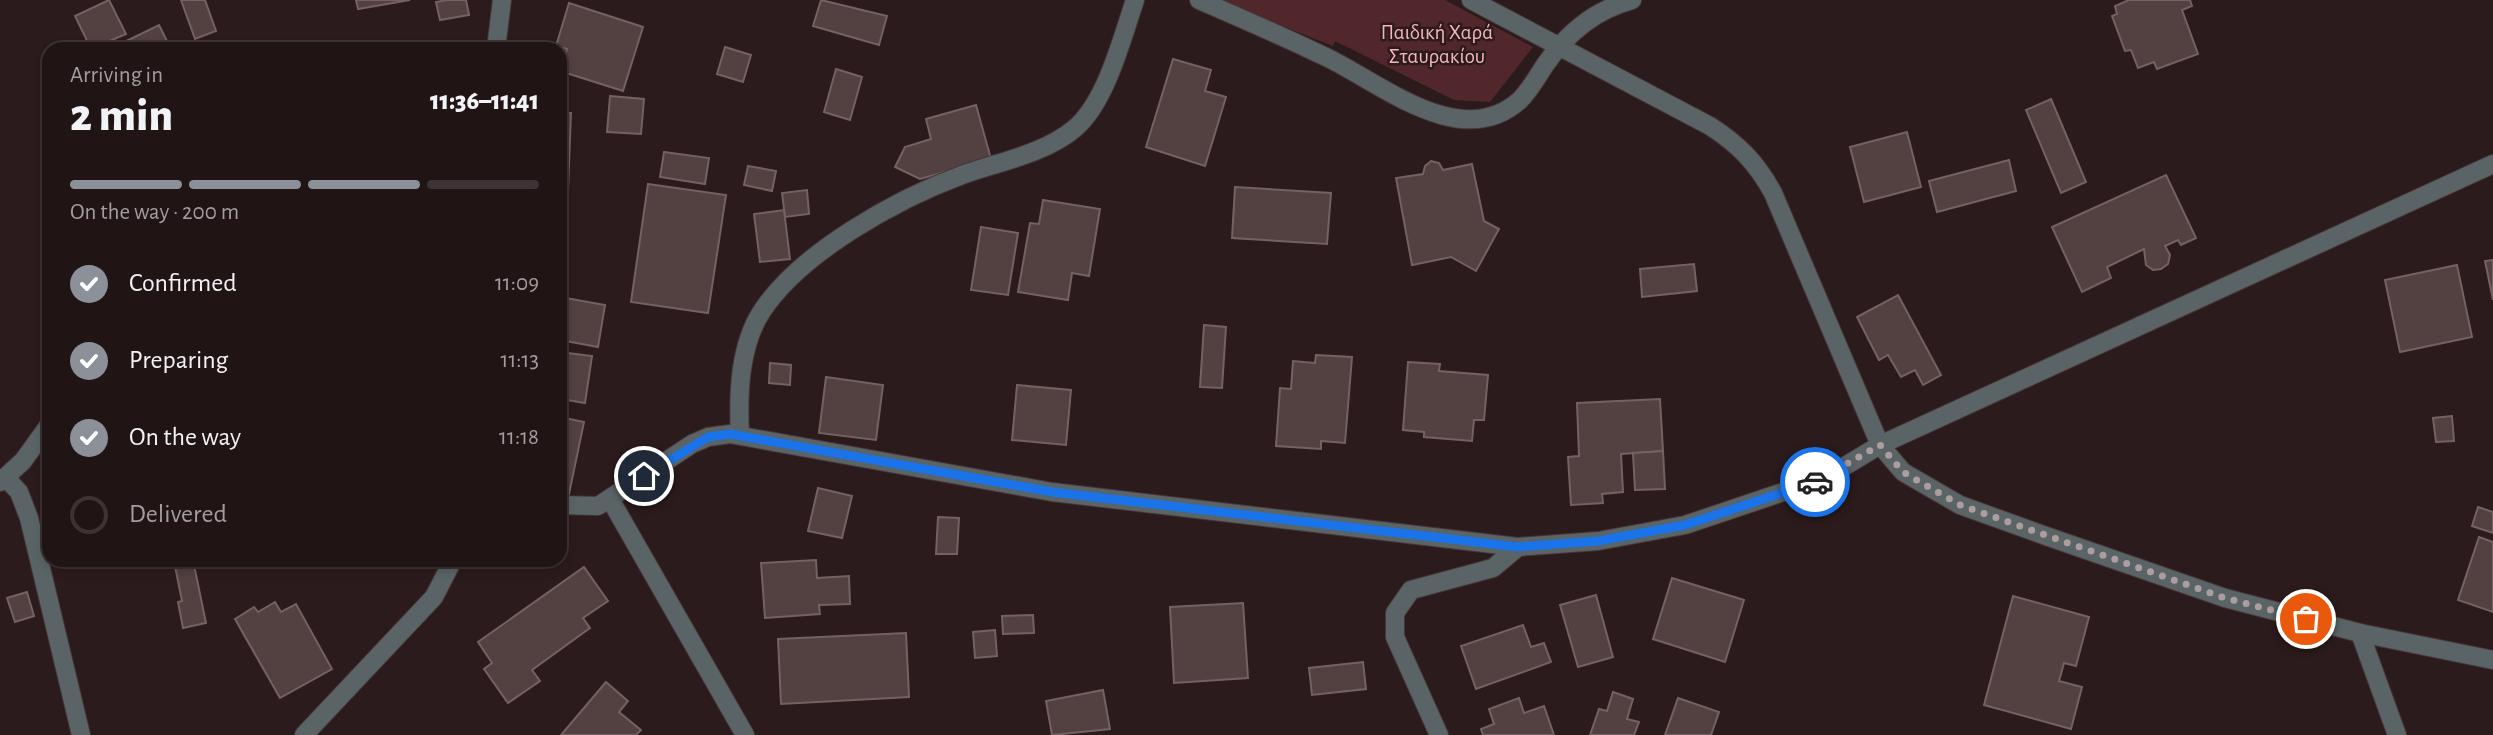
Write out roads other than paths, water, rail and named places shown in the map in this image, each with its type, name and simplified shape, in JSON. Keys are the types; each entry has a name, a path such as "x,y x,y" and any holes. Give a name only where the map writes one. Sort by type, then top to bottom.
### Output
{"street":[{"path":"497,42 502,0"},
{"path":"740,435 740,394 746,351 761,312 783,286 835,243 905,200 1019,156 1073,130 1097,97 1135,0"},
{"path":"1199,0 1332,60 1419,109 1479,119 1507,111 1525,95 1558,46 1578,25 1632,0"},
{"path":"1471,0 1710,126 1739,146 1761,171 1773,193 1880,445 1903,472 1960,505 2225,598 2360,633 2493,660"},
{"path":"567,506 586,508 610,499 700,441 717,435 740,435 1052,492 1518,547 1598,541 1685,525 1825,478 1880,445 2493,164"},
{"path":"42,433 3,480 19,492 29,518 81,735"},
{"path":"610,499 745,735"},
{"path":"1439,735 1395,637 1395,613 1411,590 1493,568 1518,547"},
{"path":"304,735 433,597 449,567"},
{"path":"2360,633 2397,735"}],"park label":[{"name":"Παιδική Χαρά Σταυρακίου","path":"1437,44"}]}
